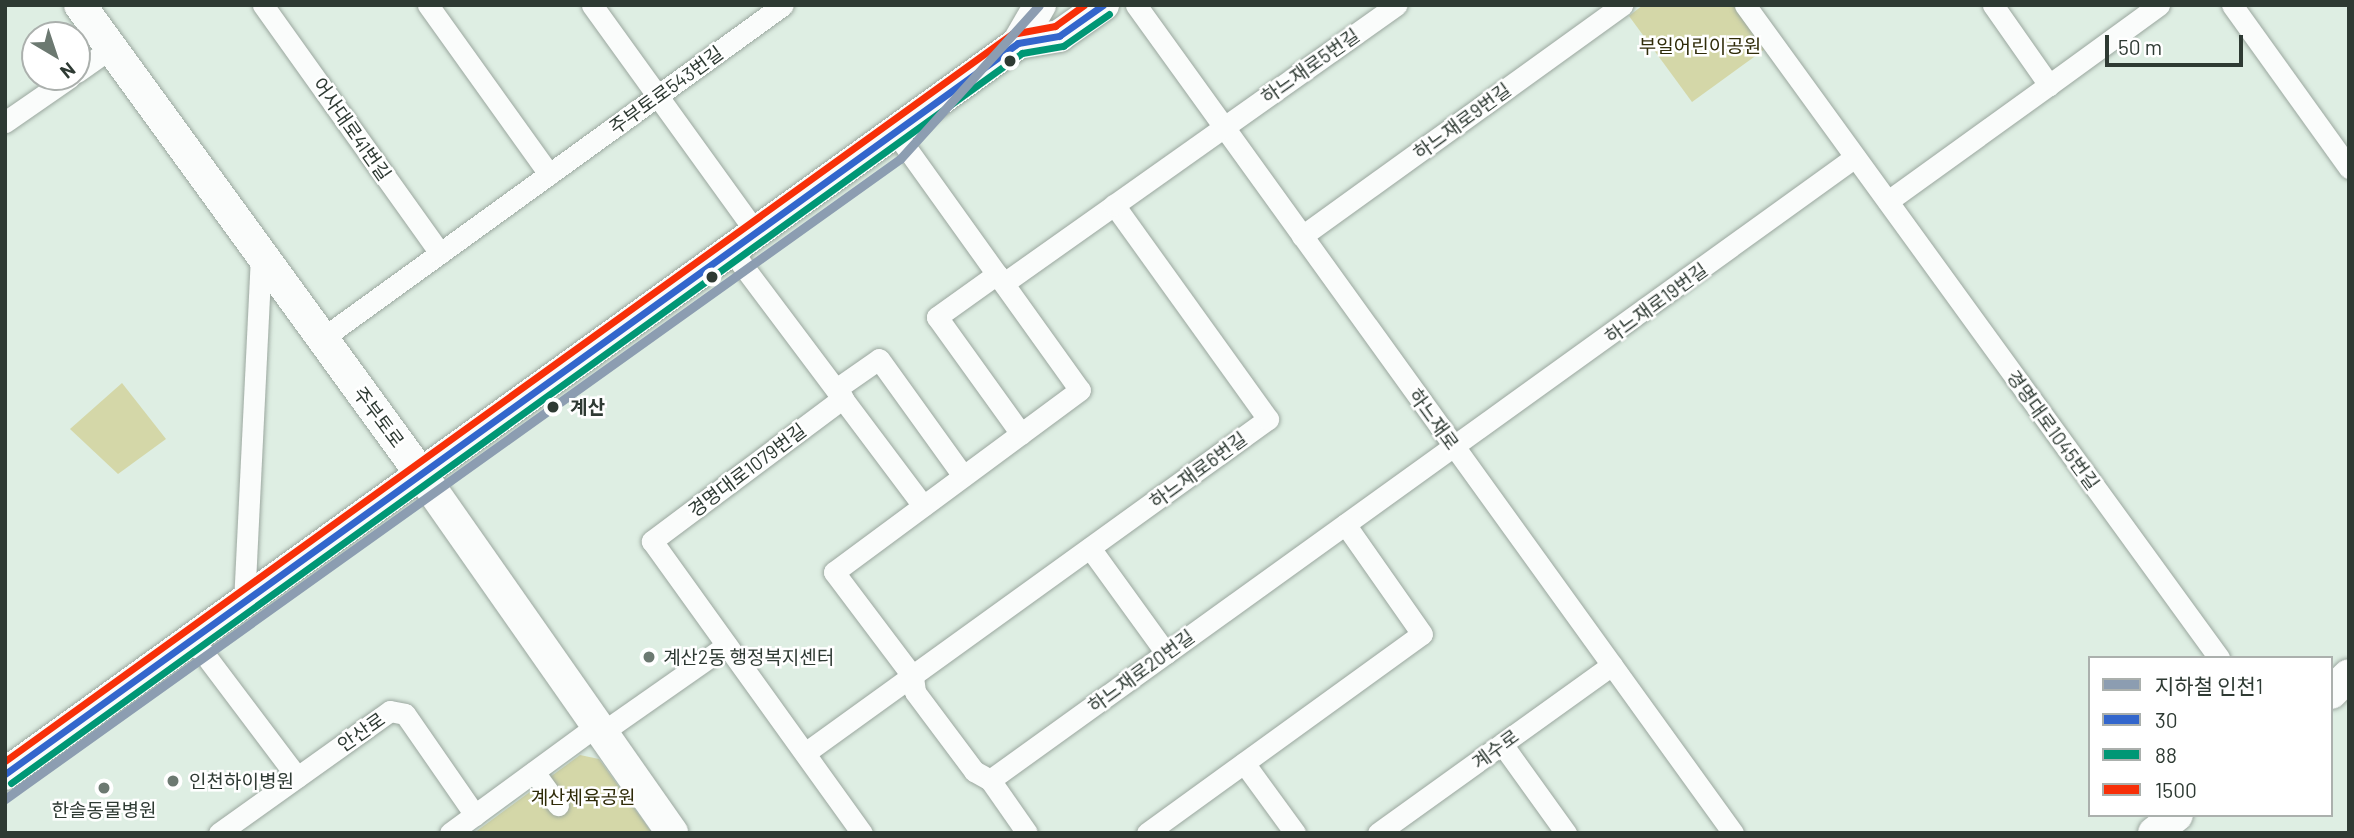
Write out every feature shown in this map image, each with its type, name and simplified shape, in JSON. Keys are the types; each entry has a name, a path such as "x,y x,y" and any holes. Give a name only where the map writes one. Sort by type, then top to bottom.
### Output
{"street":[{"name":"어사대로41번길","path":"263,5 440,253"},
{"path":"592,5 657,96 743,241 839,394 923,506"},
{"path":"5,774 1017,43 1040,5"},
{"path":"1017,43 1059,36 1103,5"},
{"name":"하느재로","path":"1136,5 1733,833"},
{"name":"하느재로5번길","path":"1224,127 1396,5"},
{"name":"하느재로9번길","path":"1302,236 1622,5"},
{"name":"경명대로1045번길","path":"1745,5 2218,656"},
{"path":"1993,5 2049,85"},
{"path":"1888,201 2160,5"},
{"path":"2232,5 2349,168"},
{"name":"주부토로","path":"86,7 111,48 320,340 421,474 672,833"},
{"name":"주부토로543번길","path":"320,340 657,96 771,9"},
{"path":"435,14 549,174"},
{"path":"91,62 111,48"},
{"path":"5,122 50,91"},
{"path":"1021,434 937,317 1001,279 1114,205 1224,127"},
{"path":"895,132 1080,390 834,572 913,677 915,692 974,771 990,780 1027,833"},
{"name":"하느재로19번길","path":"1456,449 1856,158"},
{"name":"하느재로6번길","path":"805,754 1268,419 1114,205"},
{"path":"244,603 261,257"},
{"name":"경명대로1079번길","path":"727,645 652,541 839,394 878,359 963,476"},
{"name":"하느재로20번길","path":"990,780 1345,524 1456,449"},
{"path":"1147,833 1422,635 1345,524"},
{"path":"1090,548 1166,653"},
{"path":"193,639 297,777"},
{"path":"450,833 534,772 727,645 862,833"},
{"name":"계수로","path":"1392,829 1502,744 1612,665"},
{"path":"2333,691 2349,674"},
{"name":"안산로","path":"219,833 390,711 405,714 475,815"},
{"path":"1502,744 1566,833"},
{"path":"1244,763 1295,833"},
{"path":"534,772 558,805"},
{"path":"2154,833 2174,817"}],"green space":[{"name":"부일어린이공원","path":"1643,5 1733,5 1765,49 1692,102 1629,16"},
{"path":"122,383 166,439 118,474 70,429"},
{"name":"계산체육공원","path":"580,755 599,759 652,833 474,833"}],"metro line":[{"name":"인천1","path":"5,799 900,159 1039,5"}],"transit line":[{"name":"1500","path":"5,761 1012,34 1055,26 1084,5"},
{"name":"30","path":"5,774 1018,43 1059,36 1103,5"},
{"name":"88","path":"11,783 1022,53 1063,46 1109,14"}],"place":[{"name":"계산","path":"553,407"},
{"name":"계산2동 행정복지센터","path":"649,657"},
{"name":"인천하이병원","path":"173,781"},
{"name":"한솔동물병원","path":"104,788"}]}
